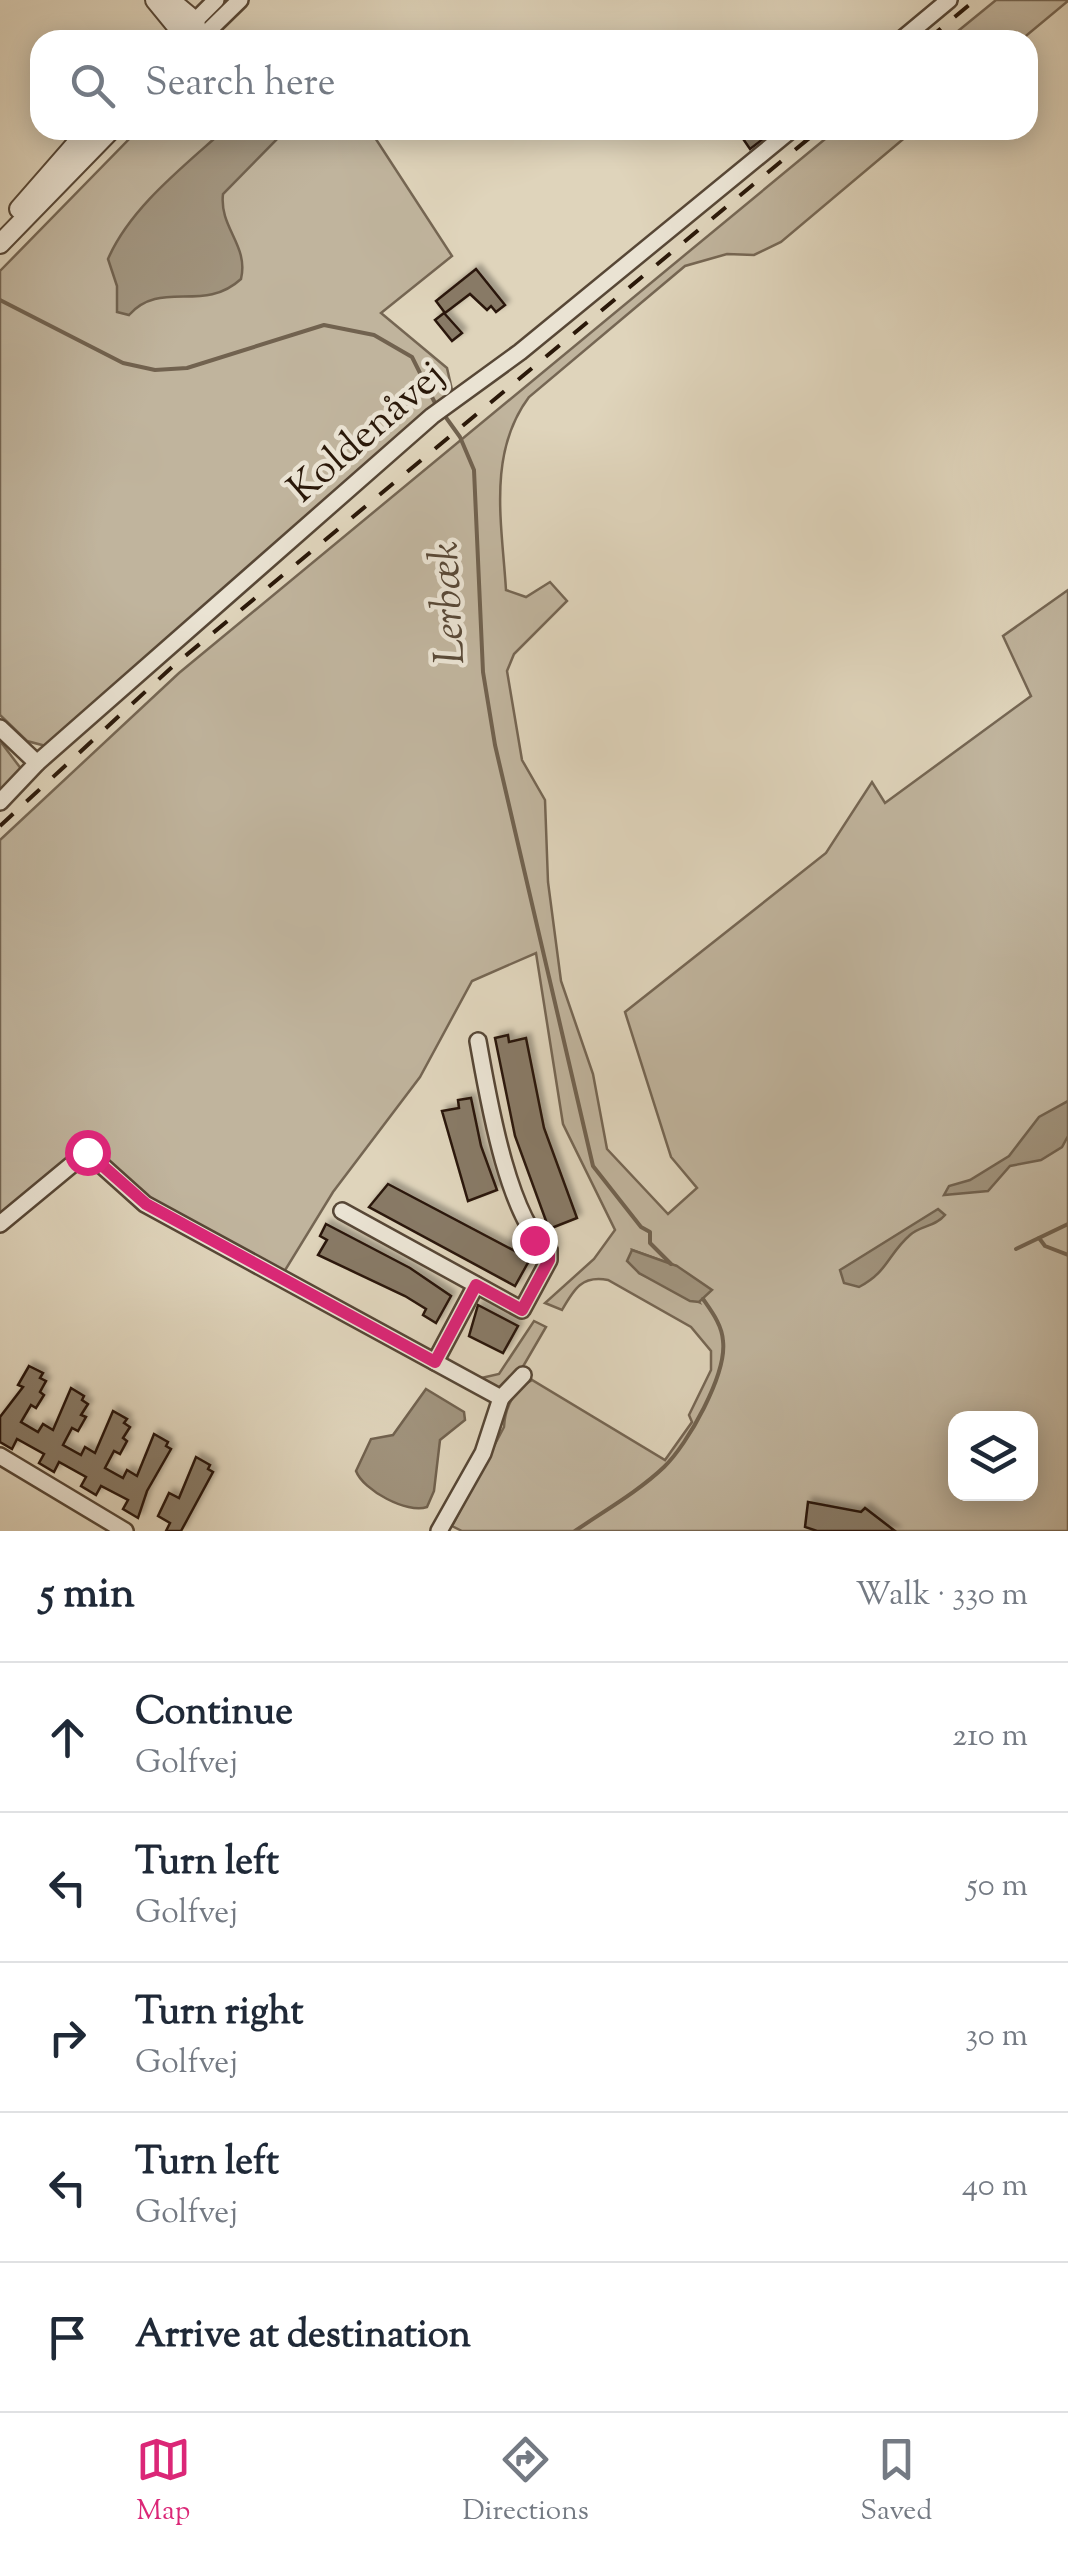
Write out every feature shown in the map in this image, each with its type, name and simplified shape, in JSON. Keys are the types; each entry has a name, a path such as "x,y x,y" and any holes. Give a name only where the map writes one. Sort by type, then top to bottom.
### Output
{"street":[{"path":"155,0 185,30"},
{"path":"170,0 187,30"},
{"path":"194,30 216,0"},
{"path":"197,30 240,0"},
{"path":"912,30 949,0"},
{"path":"0,230 79,140"},
{"path":"0,244 101,140"},
{"name":"Koldenåvej","path":"0,802 37,763 432,416 520,352 779,140"},
{"path":"0,728 37,763"},
{"path":"342,1211 522,1310 549,1260 549,1250 534,1240 498,1144 478,1042"},
{"path":"0,1224 87,1152 146,1204 501,1398"},
{"path":"435,1362 476,1285"},
{"path":"438,1531 483,1453 501,1398 523,1374"},
{"path":"0,1456 124,1531"}],"shaded area":[{"path":"996,0 1068,0 1033,30 959,30"},
{"path":"128,140 377,140 452,256 381,313 447,368 453,394 46,746 27,741 0,715 0,271"},
{"path":"213,140 276,140 223,194 225,217 241,256 241,279 212,294 155,299 129,315 117,312 117,286 108,259 130,223 159,189"},
{"path":"824,140 902,140 781,242 754,255 727,254 685,266 529,397 516,419 502,465 500,515 506,590 526,597 550,582 567,601 514,654 507,671 522,760 545,800 548,882 561,981 593,1074 607,1149 668,1214 697,1188 671,1157 625,1012 826,853 872,782 885,803 1031,696 1003,636 1068,590 1068,1531 462,1531 452,1526 504,1427 512,1399 532,1380 665,1460 692,1422 689,1415 711,1370 711,1351 691,1327 608,1280 580,1285 562,1310 545,1303 594,1259 615,1230 563,1124 536,953 472,981 420,1077 333,1192 284,1272 154,1201 111,1163 94,1140 0,1217 0,840 179,673","holes":["632,1250 677,1266 699,1302 639,1273"]},
{"path":"0,741 22,770 0,793"},
{"path":"1068,1101 1068,1136 1062,1147 1041,1160 1010,1166 988,1191 944,1195 949,1186 970,1180 1009,1156 1039,1117"},
{"path":"938,1209 945,1215 910,1235 869,1281 859,1287 844,1283 840,1270"},
{"path":"632,1250 677,1266 712,1290 699,1302 690,1301 639,1273 627,1261"},
{"path":"534,1321 546,1327 514,1382 497,1389 477,1379 499,1374"},
{"path":"426,1389 464,1412 465,1420 440,1440 434,1491 427,1507 408,1507 376,1493 356,1471 371,1439 393,1435"}],"building":[{"path":"744,140 762,140 750,149"},
{"path":"476,269 505,305 496,312 491,306 487,310 470,294 445,313 436,301"},
{"path":"444,313 462,333 452,341 435,320"},
{"path":"508,1035 509,1042 526,1038 544,1128 577,1218 549,1229 515,1136 495,1038"},
{"path":"471,1098 481,1146 497,1190 468,1201 442,1111 459,1108 458,1100"},
{"path":"388,1184 530,1259 515,1286 369,1207"},
{"path":"326,1224 410,1268 451,1296 436,1323 423,1315 426,1309 405,1296 318,1255 327,1240 320,1236"},
{"path":"478,1305 518,1326 503,1353 469,1336"},
{"path":"29,1366 43,1373 40,1378 46,1381 40,1392 44,1395 36,1408 31,1405 21,1422 38,1432 43,1424 53,1430 71,1388 84,1396 82,1400 88,1404 78,1431 72,1428 63,1445 81,1455 85,1447 95,1453 113,1411 127,1419 124,1423 130,1427 120,1454 114,1451 105,1468 123,1478 127,1470 137,1476 154,1434 168,1442 166,1446 171,1449 147,1491 138,1518 123,1509 128,1500 101,1486 96,1495 81,1486 86,1477 59,1462 54,1472 39,1463 44,1454 17,1439 12,1449 0,1442 0,1417 23,1387 18,1385"},
{"path":"196,1457 210,1465 208,1469 213,1472 181,1531 166,1531 170,1523 158,1516 169,1493 179,1498"},
{"path":"808,1502 861,1512 865,1508 895,1531 817,1531 805,1527"}],"waterway":[{"name":"Lerbæk","path":"0,300 123,363 155,370 187,368 324,325 374,335 412,357 436,405"},
{"name":"Lerbæk","path":"442,412 460,437 474,470 483,672 495,745 593,1166 641,1227 650,1232 650,1243 671,1264"},
{"path":"1016,1249 1068,1224"},
{"path":"1039,1238 1045,1246 1068,1255"},
{"name":"Lerbæk","path":"575,1531 654,1476 674,1456 694,1426 723,1355 721,1330 703,1299"}],"railway":[{"path":"939,30 975,0"},
{"path":"0,826 172,667 807,140"}],"route":[{"path":"87,1152 146,1204 435,1362 476,1285 522,1310 549,1260 549,1250 534,1240"}]}
